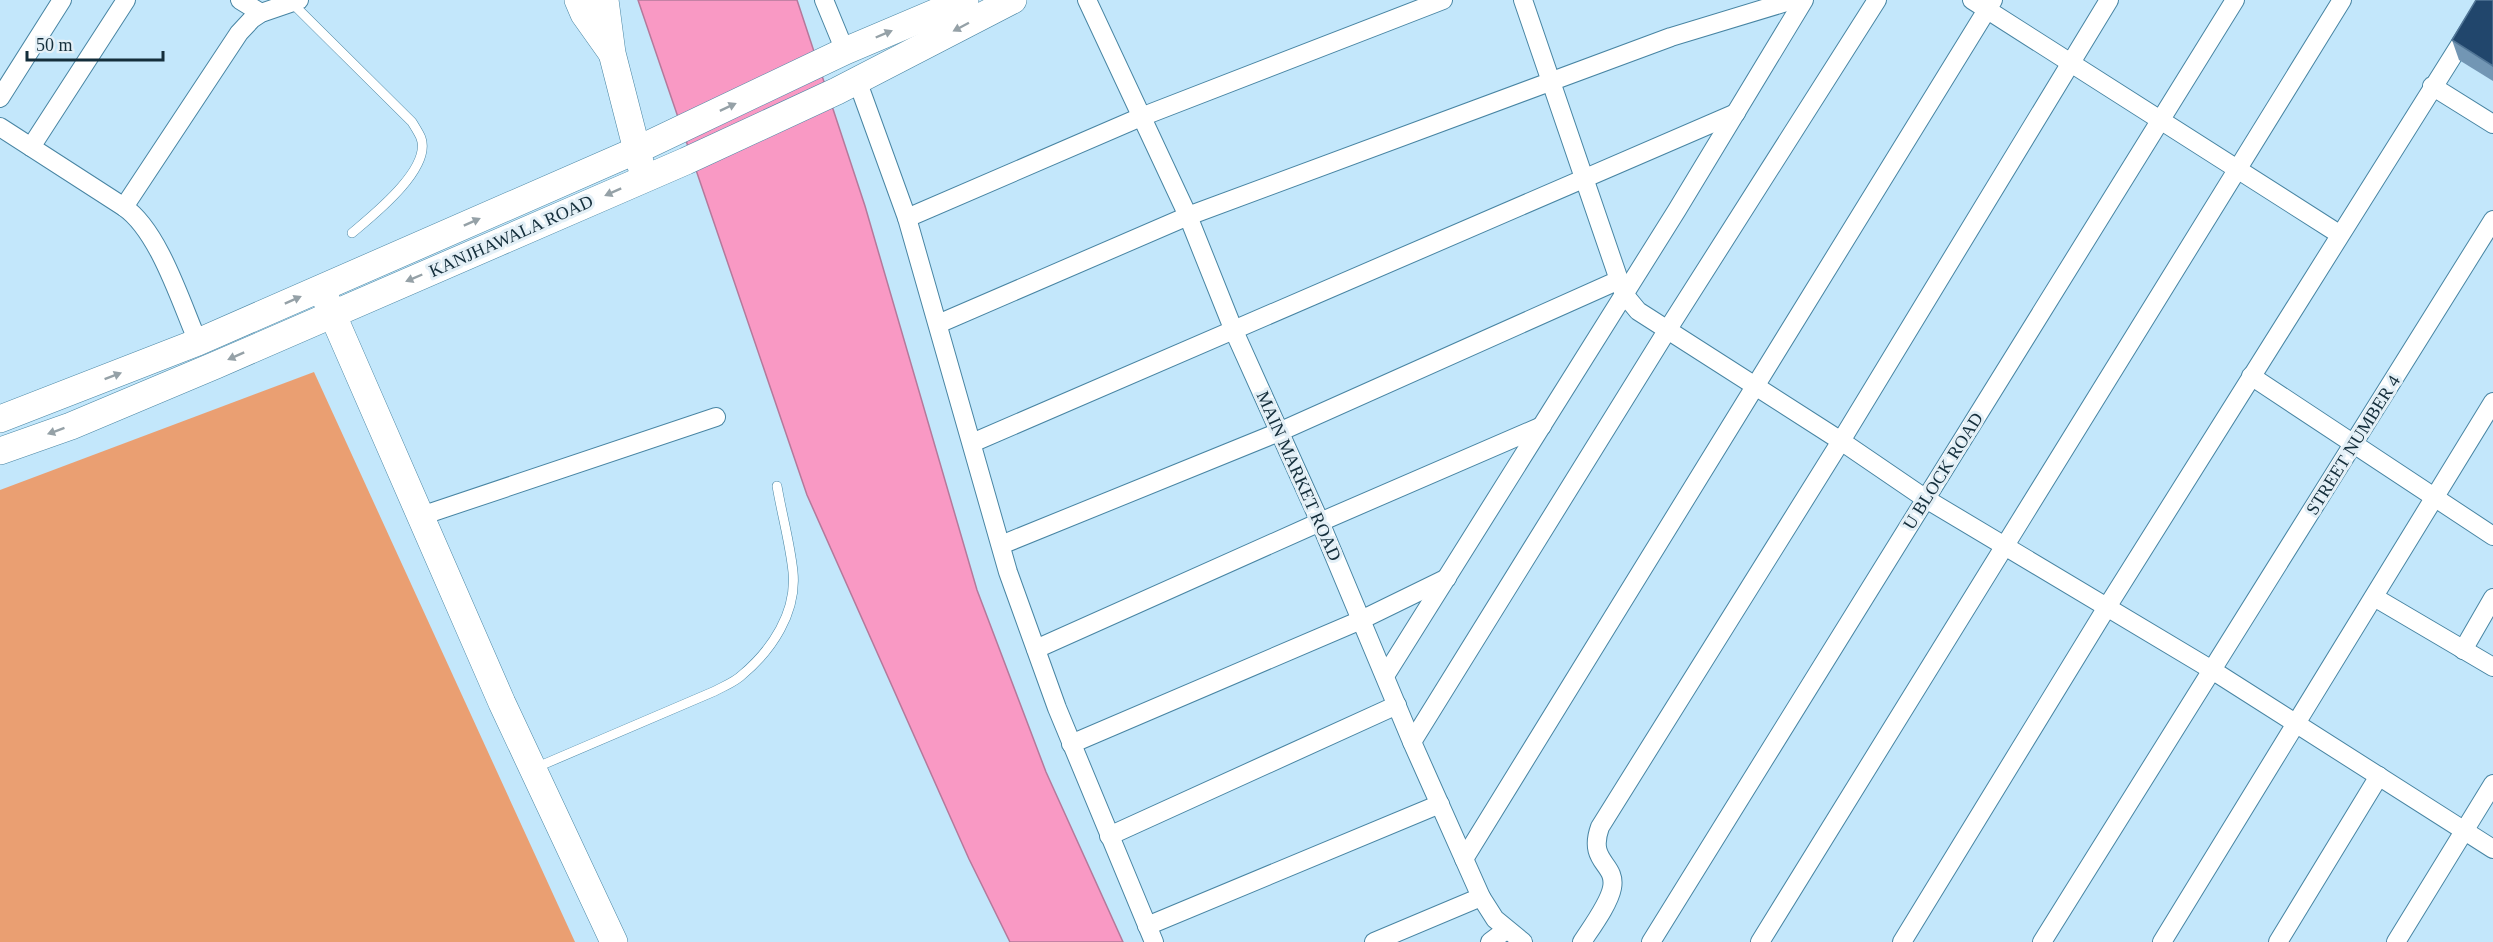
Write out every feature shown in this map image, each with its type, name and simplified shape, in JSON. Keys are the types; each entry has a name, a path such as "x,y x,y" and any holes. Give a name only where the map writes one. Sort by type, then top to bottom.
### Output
{"main road":[{"path":"578,0 584,14 612,53"},
{"path":"605,0 612,53 645,178"},
{"name":"KANJHAWALA ROAD","path":"0,419 198,342 637,150 838,55 965,0"},
{"name":"KANJHAWALA ROAD","path":"0,451 71,426 686,161 847,86 1013,0"},
{"path":"321,287 533,769 614,942"}],"street":[{"path":"0,98 62,0"},
{"path":"31,147 126,0"},
{"path":"240,0 261,13"},
{"path":"824,0 838,55"},
{"name":"MAIN MARKET ROAD","path":"1087,0 1188,216 1234,331 1320,522 1412,742 1481,897 1495,919 1523,942"},
{"path":"907,218 1141,117 1443,0"},
{"path":"1523,0 1621,287 1638,311 1841,441 1926,499 2212,670 2493,849"},
{"path":"938,324 1188,216 1671,37 1793,0"},
{"path":"1385,676 1542,426 1621,287 1736,113 1804,0"},
{"path":"1412,742 1668,329 1877,0"},
{"path":"1582,942 1612,888 1612,876 1597,851 1595,841 1600,827 1841,441 2109,0"},
{"name":"U BLOCK ROAD","path":"1651,942 2235,0"},
{"path":"1760,942 2342,0"},
{"path":"1902,942 2339,234 2488,0"},
{"path":"124,207 239,33 261,13 296,2"},
{"path":"1464,858 1755,385 1984,3 2069,64 2339,234"},
{"path":"847,86 907,218 1001,545 1036,649 1071,744 1151,934 1440,804"},
{"path":"2432,86 2493,124"},
{"path":"972,443 1736,113"},
{"path":"0,127 124,207 141,222 150,235 198,342"},
{"name":"STREET NUMBER 4","path":"2042,942 2493,220"},
{"path":"1001,545 1279,432 1621,287"},
{"path":"2251,376 2493,536"},
{"path":"2162,942 2493,402"},
{"path":"421,516 716,417"},
{"path":"1036,649 1542,426"},
{"path":"1071,744 1361,620 1447,578"},
{"path":"2374,597 2493,668"},
{"path":"2463,650 2493,598"},
{"path":"1109,836 1397,705"},
{"path":"2278,942 2379,776"},
{"path":"2396,942 2493,784"},
{"path":"1374,942 1481,897"},
{"path":"1490,942 1506,930"}],"lane":[{"path":"296,2 412,122 422,140 420,154 402,189 352,233"},
{"path":"533,769 715,691 741,677 760,659 785,620 792,599 793,574 777,486"}],"shaded area":[{"path":"638,0 797,0 865,206 977,590 1046,772 1123,942 1010,942 969,859 807,495"},
{"path":"314,372 575,942 0,942 0,490"}],"building":[{"path":"2476,0 2493,0 2493,66 2452,40"}]}
